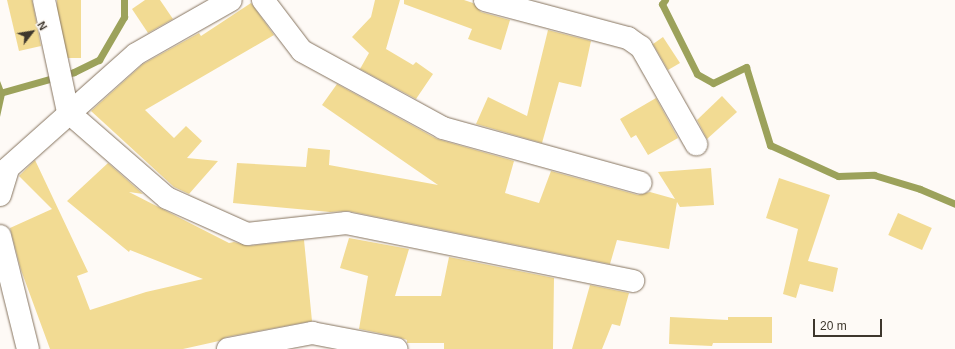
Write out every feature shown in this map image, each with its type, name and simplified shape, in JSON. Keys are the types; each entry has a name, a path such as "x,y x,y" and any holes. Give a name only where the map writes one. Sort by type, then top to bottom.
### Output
{"street":[{"path":"44,0 59,76 68,112 167,198 248,234 346,223 633,281"},
{"path":"0,195 8,168 68,112 136,54 232,0"},
{"path":"263,0 302,52 443,128 641,183"},
{"path":"485,0 628,38 642,47 696,144"},
{"path":"0,236 28,349"},
{"path":"228,349 312,333 396,349"}],"shaded area":[{"path":"0,81 5,94 0,117"}],"building":[{"path":"7,0 32,0 41,46 19,51"},
{"path":"57,0 81,0 81,58 57,58"},
{"path":"145,0 160,0 173,19 148,33 132,9"},
{"path":"375,0 400,0 386,49 413,65 416,62 433,74 416,99 360,69 369,53 352,37 371,17"},
{"path":"404,0 464,0 473,3 481,12 510,20 501,50 468,39 472,29 404,4"},
{"path":"251,3 274,35 145,110 174,138 186,126 202,141 187,158 218,161 189,194 174,187 91,111 143,64 199,33 201,36"},
{"path":"548,30 591,41 581,87 559,82 542,143 476,124 488,97 527,116"},
{"path":"663,37 680,63 668,70 653,44"},
{"path":"337,84 437,139 514,161 505,193 539,203 551,171 638,195 650,192 675,199 658,172 711,168 714,205 680,207 677,202 669,249 617,240 610,264 348,211 330,212 233,203 237,163 306,167 308,148 330,150 329,165 438,185 322,105"},
{"path":"722,96 737,112 707,139 697,120"},
{"path":"656,98 678,138 648,155 636,135 631,138 620,119"},
{"path":"35,160 88,272 77,276 90,310 146,292 203,279 130,250 129,252 67,201 108,163 143,194 129,192 229,243 234,242 248,246 304,240 312,321 226,337 219,341 183,349 50,349 21,270 10,228 52,209 19,176"},
{"path":"779,178 830,195 808,261 838,268 833,292 800,284 796,298 783,294 798,229 766,218"},
{"path":"898,213 932,228 922,250 888,235"},
{"path":"349,238 409,249 395,296 441,296 449,257 554,278 553,349 444,349 444,343 407,343 407,340 398,337 359,329 368,276 340,268"},
{"path":"590,285 629,293 620,326 612,324 602,349 572,349"},
{"path":"670,317 728,320 728,317 772,317 772,343 713,343 712,346 669,344"}],"waterway":[{"path":"0,93 74,72 99,60 124,17 124,0"},
{"path":"665,0 662,4 697,74 713,83 746,67 770,145 838,176 874,175 920,189 955,204"}]}
